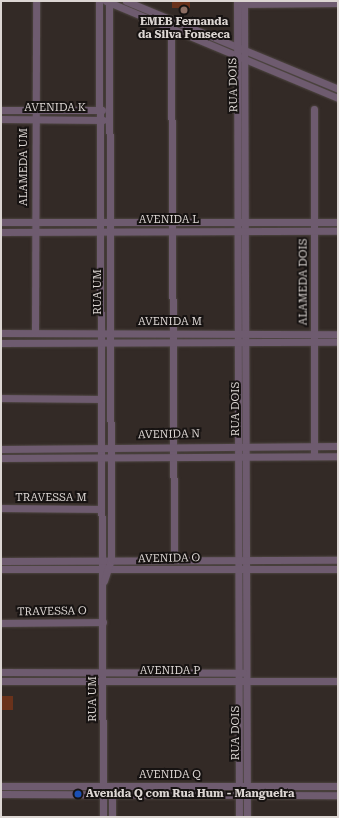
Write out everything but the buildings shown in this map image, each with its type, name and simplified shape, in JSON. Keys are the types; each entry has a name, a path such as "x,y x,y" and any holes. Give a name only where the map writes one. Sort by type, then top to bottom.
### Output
{"street":[{"name":"ALAMEDA UM","path":"35,333 36,1"},
{"name":"RUA UM","path":"99,1 101,570 104,581 103,817"},
{"name":"RUA UM","path":"104,581 110,570 111,560 108,1"},
{"path":"108,1 237,54 338,98"},
{"path":"126,1 241,47 338,89"},
{"path":"240,2 338,3"},
{"name":"RUA DOIS","path":"240,2 241,47 244,57 247,333 247,817"},
{"path":"171,27 174,560"},
{"name":"RUA DOIS","path":"239,817 237,54 241,47"},
{"name":"ALAMEDA DOIS","path":"314,109 314,456"},
{"name":"AVENIDA K","path":"1,110 108,110"},
{"name":"AVENIDA K","path":"1,119 109,120"},
{"name":"AVENIDA L","path":"1,222 338,222"},
{"name":"AVENIDA L","path":"1,232 338,231"},
{"name":"AVENIDA M","path":"1,334 338,334"},
{"name":"AVENIDA M","path":"1,343 338,342"},
{"path":"1,398 101,399"},
{"name":"AVENIDA N","path":"1,448 239,445 338,446"},
{"name":"AVENIDA N","path":"1,458 239,455 338,456"},
{"name":"TRAVESSA M","path":"1,508 101,509"},
{"name":"AVENIDA O","path":"1,560 338,560"},
{"name":"AVENIDA O","path":"1,569 338,569"},
{"name":"TRAVESSA O","path":"1,623 103,622"},
{"name":"AVENIDA P","path":"1,672 248,673"},
{"path":"172,673 172,682"},
{"name":"AVENIDA P","path":"1,681 338,681"},
{"name":"AVENIDA Q","path":"1,786 338,786"},
{"path":"112,786 112,817"},
{"path":"159,786 159,794"},
{"name":"AVENIDA Q","path":"1,794 338,795"}],"place":[{"name":"EMEB Fernanda da Silva Fonseca","path":"184,10"},
{"name":"Avenida Q com Rua Hum - Mangueira","path":"78,794"}]}
